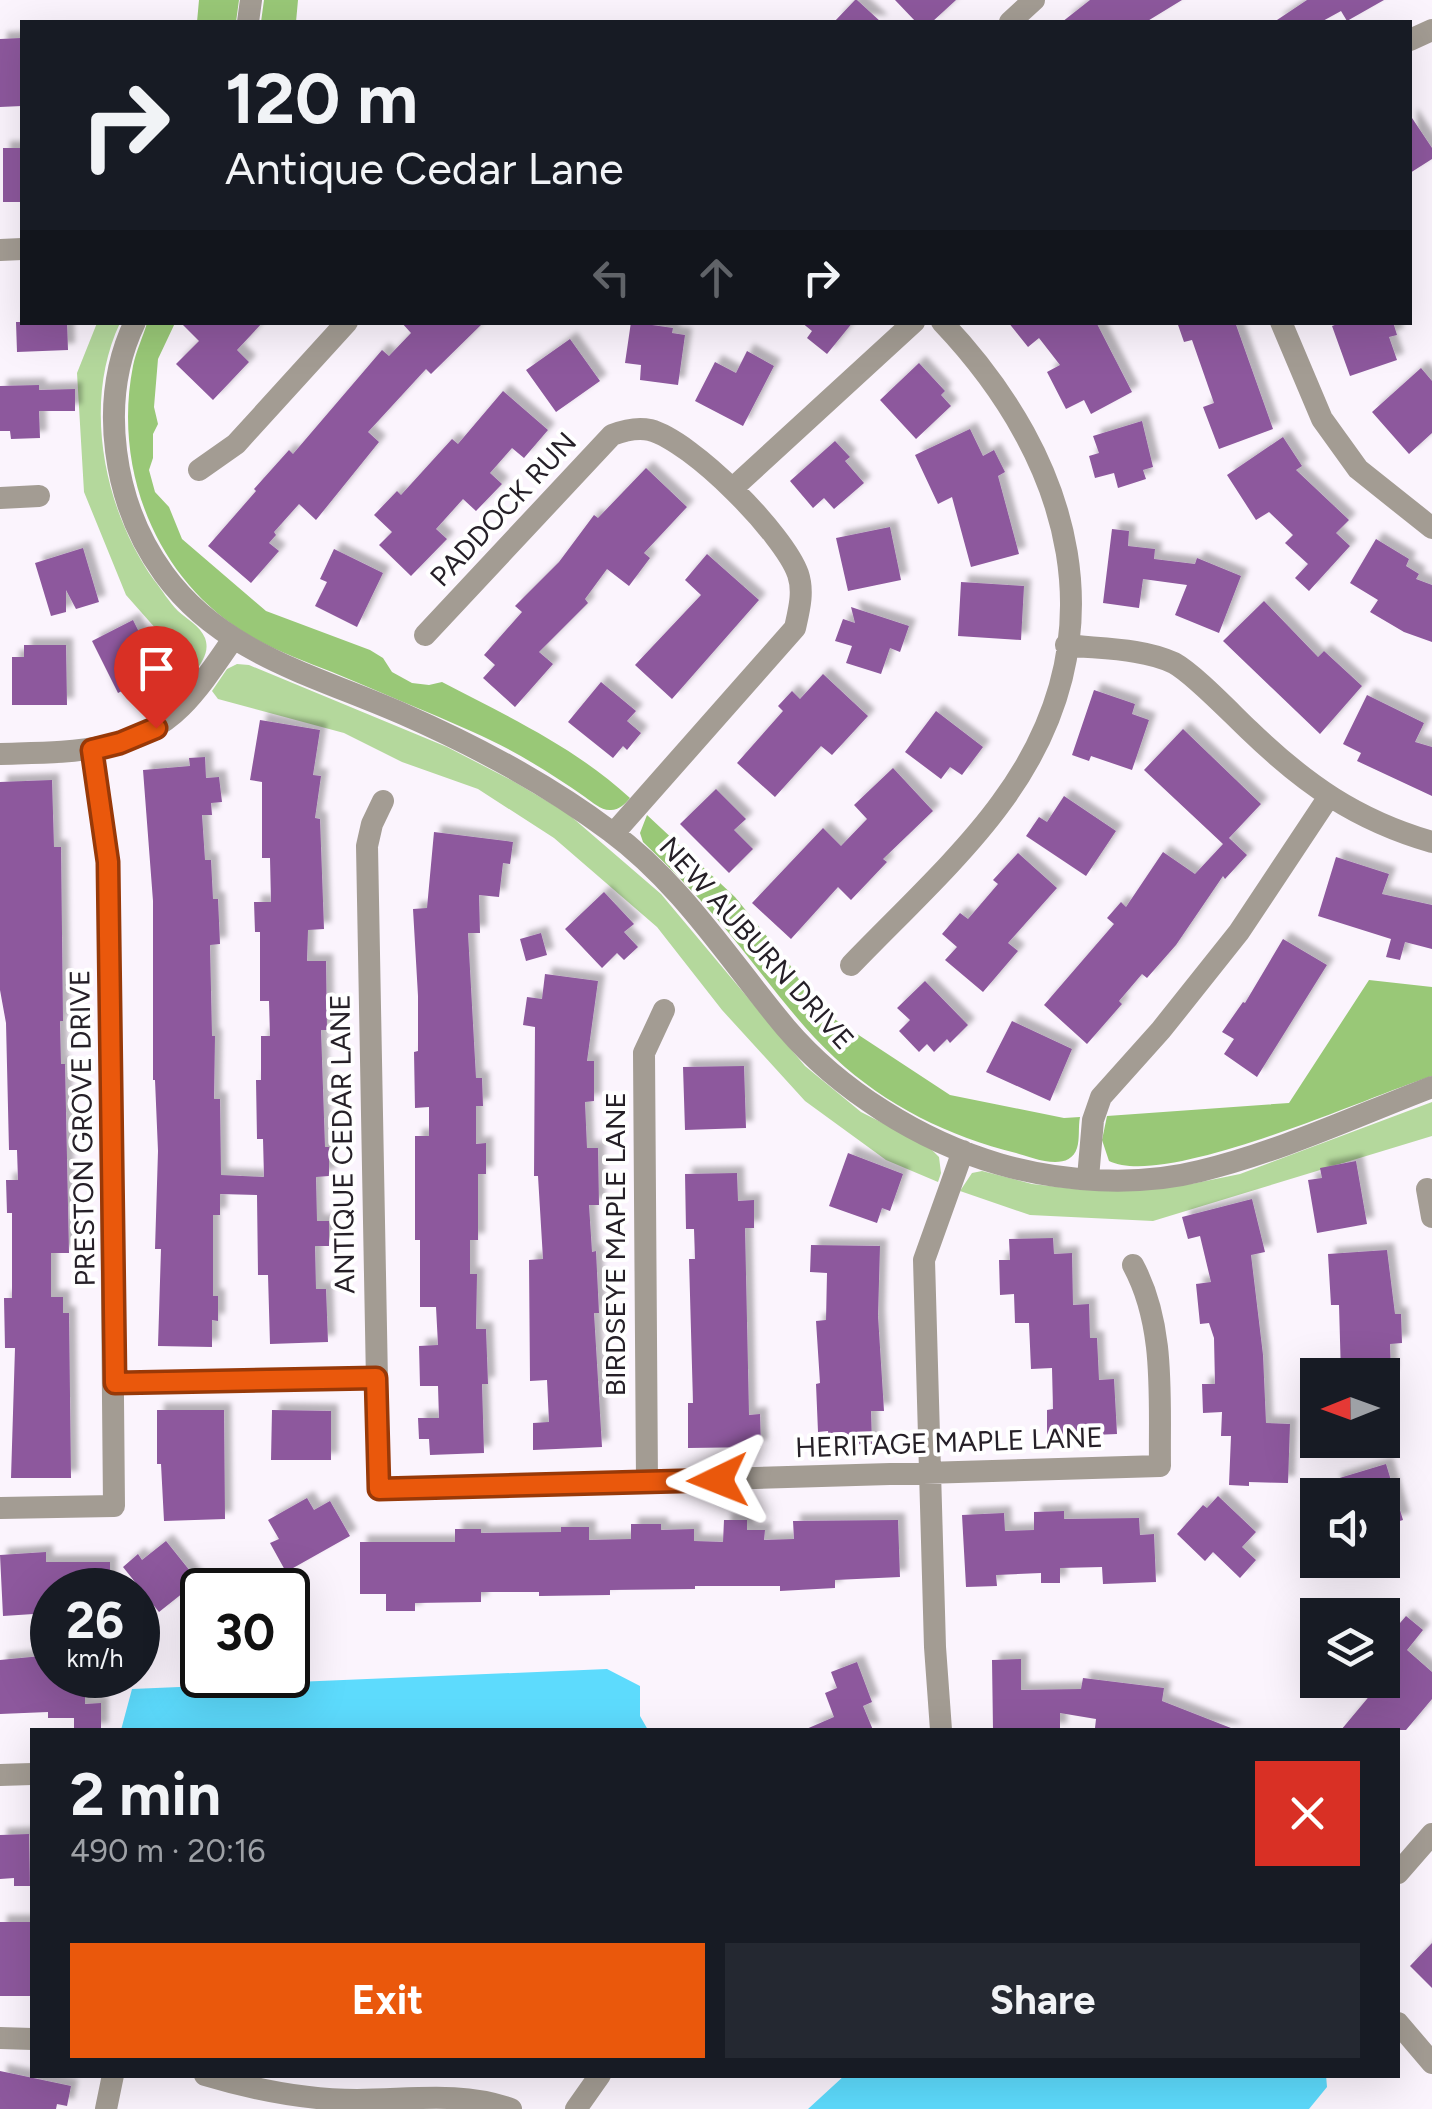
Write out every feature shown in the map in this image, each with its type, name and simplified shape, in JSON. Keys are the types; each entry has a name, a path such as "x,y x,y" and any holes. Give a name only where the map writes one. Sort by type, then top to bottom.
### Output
{"street":[{"path":"1012,20 1034,0"},
{"name":"NEW AUBURN DRIVE","path":"134,325 115,388 114,434 120,478 136,526 162,572 199,615 264,657 402,714 484,752 554,791 614,834 664,879 714,933 788,1030 832,1072 922,1133 1000,1164 1088,1178 1135,1180 1197,1172 1253,1155 1432,1087"},
{"path":"198,470 236,444 344,325"},
{"path":"614,834 795,628 802,602 799,576 787,550 733,488 911,325"},
{"path":"852,965 1001,804 1036,747 1056,694 1066,645 1071,598 1066,542 1055,496 1032,442 1005,398 978,360 945,325"},
{"path":"1282,325 1322,418 1358,469 1432,528"},
{"name":"PADDOCK RUN","path":"425,635 612,435 628,429 652,430 704,462 733,488"},
{"path":"0,498 39,496"},
{"path":"0,754 92,750 156,728 182,707 233,639"},
{"path":"1066,645 1140,654 1174,664 1291,770 1328,798 1399,833 1432,842"},
{"name":"PRESTON GROVE DRIVE","path":"0,1508 114,1506 108,862 92,750"},
{"path":"1088,1178 1100,1097 1161,1030 1239,932 1328,798"},
{"name":"ANTIQUE CEDAR LANE","path":"379,1489 367,846 383,801"},
{"name":"BIRDSEYE MAPLE LANE","path":"647,1482 644,1053 664,1010"},
{"path":"942,1728 935,1647 924,1260 963,1151"},
{"path":"1427,1188 1432,1217"},
{"name":"HERITAGE MAPLE LANE","path":"379,1489 1160,1466 1154,1318 1144,1286 1132,1265"},
{"path":"115,1383 376,1378"},
{"path":"0,1775 30,1774"},
{"path":"1400,1871 1432,1834"},
{"path":"1400,2025 1432,2063"},
{"path":"0,2038 30,2038"},
{"path":"106,2109 113,2078"},
{"path":"215,2078 262,2092 360,2105 458,2097 511,2109"},
{"path":"576,2109 598,2078"}],"green space":[{"path":"199,0 239,0 236,20 197,20"},
{"path":"264,0 298,0 296,20 261,20"},
{"path":"96,325 119,325 108,354 102,387 104,455 111,489 122,522 154,580 205,638 206,652 195,673 126,595 84,492 77,373"},
{"path":"146,325 174,325 158,359 154,407 158,424 149,470 155,492 169,507 182,539 266,611 370,650 383,658 392,672 412,683 442,682 516,720 564,748 630,798 614,810 601,808 502,746 275,649 211,608 164,549 135,479 128,404 133,366"},
{"path":"237,664 249,665 447,747 567,813 661,894 805,1066 861,1112 928,1146 939,1157 938,1182 886,1160 805,1101 722,1010 657,927 554,838 478,789 402,762 344,733 218,699 212,691 227,669"},
{"path":"647,815 735,897 790,965 816,1007 950,1095 1064,1118 1080,1117 1073,1156 1050,1162 967,1138 920,1117 854,1075 804,1025 708,909 643,842 640,833"},
{"path":"1369,980 1432,987 1432,1076 1219,1152 1137,1166 1109,1161 1102,1140 1107,1116 1289,1103"},
{"path":"1432,1102 1432,1136 1153,1221 1030,1215 960,1191 972,1173 982,1171 1032,1184 1085,1190 1191,1184 1240,1174"}],"water":[{"path":"607,1669 640,1686 640,1716 647,1728 122,1728 130,1698 160,1698 160,1688 180,1687 180,1698 310,1698 310,1682"},
{"path":"842,2078 1326,2078 1327,2087 1309,2109 808,2109"}],"building":[{"path":"857,0 879,20 836,20"},
{"path":"895,0 956,0 934,20 914,20"},
{"path":"1090,0 1182,0 1149,20 1065,20"},
{"path":"1307,0 1384,0 1349,20 1341,11 1325,20 1277,20"},
{"path":"20,38 20,106 0,107 0,39"},
{"path":"1412,118 1432,148 1432,159 1412,172"},
{"path":"3,148 20,148 20,202 3,202"},
{"path":"16,322 67,325 68,350 17,352"},
{"path":"183,325 260,325 237,350 249,362 213,400 176,364 199,341"},
{"path":"404,325 481,325 431,374 426,369 368,432 379,442 316,520 299,504 274,532 276,535 269,543 279,551 251,583 208,546 254,489 289,450 293,454 382,350 389,356 411,333"},
{"path":"631,325 673,328 672,333 685,335 678,385 640,380 641,365 625,363"},
{"path":"805,325 851,325 827,354 807,338 812,331"},
{"path":"1010,325 1098,325 1132,392 1091,414 1084,400 1066,409 1047,372 1060,365 1039,338 1028,347"},
{"path":"1178,325 1236,325 1273,429 1219,449 1203,407 1214,403 1192,340 1184,342"},
{"path":"1394,325 1397,335 1389,337 1397,360 1350,376 1332,326"},
{"path":"570,339 600,381 556,412 526,370"},
{"path":"747,351 774,366 743,426 695,401 715,362 736,373"},
{"path":"919,363 945,391 941,395 951,406 916,439 880,400"},
{"path":"1421,368 1432,381 1432,433 1409,454 1372,412"},
{"path":"39,385 39,390 75,389 75,411 39,411 40,438 11,439 10,431 0,431 0,386"},
{"path":"503,391 548,430 524,458 512,448 490,473 502,484 476,511 463,499 436,529 447,539 411,576 379,545 392,532 374,515 397,491 401,495 452,439 458,444"},
{"path":"1142,421 1153,467 1143,470 1146,479 1118,488 1114,473 1095,478 1089,456 1099,453 1093,436"},
{"path":"970,429 983,456 994,450 1005,472 998,476 1019,554 971,567 952,497 938,504 915,455"},
{"path":"1283,437 1302,466 1296,470 1349,520 1336,533 1350,546 1309,591 1295,578 1308,564 1285,543 1293,535 1269,512 1256,520 1227,475"},
{"path":"835,441 850,457 845,461 864,483 834,509 824,498 813,508 790,481"},
{"path":"646,468 687,507 644,553 650,558 629,586 607,569 585,599 588,603 539,652 553,664 515,707 483,678 495,665 484,655 522,612 515,606 559,562 594,515 598,518"},
{"path":"890,527 901,580 848,591 836,538"},
{"path":"1112,529 1129,531 1128,546 1155,549 1154,559 1195,564 1197,558 1241,576 1219,633 1175,615 1187,585 1143,579 1139,608 1103,603"},
{"path":"1376,539 1409,559 1406,566 1419,574 1416,579 1432,585 1432,642 1404,632 1370,612 1378,600 1350,583"},
{"path":"83,548 99,602 76,609 66,590 66,612 51,616 35,563"},
{"path":"334,549 383,573 357,627 315,606 327,582 320,579"},
{"path":"707,554 759,600 672,699 635,665 701,595 685,580"},
{"path":"961,582 1024,586 1021,640 958,636"},
{"path":"1264,601 1318,657 1324,651 1362,686 1320,734 1223,641"},
{"path":"851,607 909,626 900,652 890,648 881,674 846,663 852,646 835,641 843,619 855,623"},
{"path":"133,620 159,672 118,693 92,641"},
{"path":"24,645 66,645 67,705 12,705 12,657 24,657"},
{"path":"823,674 868,716 832,755 821,746 775,797 737,763 783,711 778,706 792,691 800,699"},
{"path":"601,682 636,711 627,721 641,733 627,750 623,746 613,758 568,722"},
{"path":"1094,690 1135,704 1132,714 1149,720 1132,770 1091,756 1089,761 1072,755"},
{"path":"1367,695 1424,723 1415,742 1432,747 1432,796 1357,761 1361,753 1343,744"},
{"path":"936,711 983,747 962,775 950,767 941,779 905,752"},
{"path":"260,720 320,730 313,775 321,776 315,818 320,819 324,929 308,930 307,961 326,961 327,1030 321,1030 329,1176 316,1177 317,1221 329,1221 329,1246 315,1246 316,1289 326,1289 328,1342 270,1344 268,1275 258,1275 257,1195 220,1194 220,1215 213,1215 213,1296 218,1296 218,1321 212,1320 212,1347 158,1346 161,1249 155,1249 158,1151 153,1080 153,901 143,770 190,766 189,758 205,757 206,778 219,777 222,802 211,803 212,815 202,815 205,860 211,860 213,899 218,899 220,944 210,945 214,1099 220,1099 221,1175 264,1177 263,1139 257,1139 256,1080 261,1080 261,1036 270,1036 269,1001 260,1001 260,932 255,932 254,902 271,902 270,858 262,858 262,782 250,780"},
{"path":"1183,729 1261,804 1229,838 1247,855 1225,879 1223,876 1176,945 1147,978 1142,974 1087,1044 1044,1005 1114,924 1107,918 1121,902 1126,907 1163,852 1195,874 1223,844 1144,770"},
{"path":"893,768 933,811 883,859 887,862 851,900 838,887 791,939 752,903 823,828 841,846 867,819 854,805"},
{"path":"52,780 54,847 61,847 60,1021 61,1064 65,1064 69,1253 51,1253 51,1297 63,1297 63,1313 69,1313 71,1478 11,1478 15,1348 5,1348 4,1298 12,1298 12,1213 7,1213 6,1180 18,1180 17,1150 9,1150 6,1023 0,990 0,782"},
{"path":"716,789 746,819 734,830 753,849 729,873 680,824"},
{"path":"1064,796 1116,831 1086,876 1026,836 1039,817 1047,822"},
{"path":"434,832 513,842 510,864 503,863 499,897 479,895 480,933 468,933 476,1078 482,1078 483,1106 476,1106 476,1144 486,1143 486,1174 478,1174 478,1240 470,1240 470,1274 477,1274 476,1329 486,1329 488,1384 482,1384 484,1453 430,1455 429,1439 419,1439 418,1418 439,1418 438,1386 420,1386 419,1346 438,1345 436,1307 420,1307 420,1240 415,1240 415,1136 429,1136 429,1107 415,1108 418,996 413,909 427,908"},
{"path":"1018,853 1057,888 1008,943 1018,951 983,992 945,960 957,947 942,934 960,913 968,919 998,884 993,880"},
{"path":"1336,857 1389,874 1382,894 1432,905 1432,949 1405,942 1400,960 1386,957 1391,939 1318,916"},
{"path":"604,892 634,924 624,932 638,947 624,960 617,953 602,968 565,929"},
{"path":"541,933 547,955 526,961 520,939"},
{"path":"1283,939 1327,965 1257,1077 1224,1054 1234,1039 1222,1032 1245,1003"},
{"path":"545,974 598,981 587,1061 594,1061 594,1101 585,1102 587,1148 598,1148 599,1205 589,1205 592,1252 596,1251 599,1313 594,1313 602,1447 533,1450 533,1423 549,1422 547,1380 530,1381 529,1260 543,1259 538,1176 534,1176 535,1027 523,1025 527,997 542,999"},
{"path":"925,981 968,1025 934,1052 927,1044 919,1052 899,1031 910,1020 897,1008"},
{"path":"1012,1021 1072,1049 1050,1101 986,1072"},
{"path":"744,1066 746,1128 685,1130 683,1067"},
{"path":"848,1153 903,1174 890,1211 882,1208 877,1223 829,1206"},
{"path":"1356,1161 1367,1224 1317,1233 1308,1180 1322,1178 1320,1168"},
{"path":"737,1173 738,1201 754,1200 754,1228 745,1228 749,1415 760,1414 761,1447 688,1448 688,1403 693,1403 689,1259 695,1259 694,1229 686,1229 685,1174"},
{"path":"1252,1199 1265,1252 1251,1255 1263,1355 1266,1423 1290,1424 1288,1483 1249,1482 1249,1486 1229,1485 1231,1436 1221,1436 1222,1412 1203,1413 1202,1384 1215,1384 1214,1338 1209,1323 1200,1324 1196,1284 1211,1282 1200,1236 1188,1239 1182,1217"},
{"path":"1053,1238 1054,1254 1072,1253 1073,1305 1089,1304 1090,1338 1097,1338 1099,1380 1114,1379 1117,1434 1047,1437 1047,1410 1053,1409 1052,1368 1031,1369 1029,1323 1015,1323 1014,1294 1000,1295 999,1260 1010,1260 1009,1239"},
{"path":"811,1245 880,1246 878,1316 884,1411 871,1411 872,1444 829,1445 828,1431 818,1432 816,1321 826,1320 827,1273 810,1272"},
{"path":"1387,1250 1395,1314 1401,1314 1402,1343 1390,1344 1390,1358 1341,1358 1339,1305 1331,1305 1328,1254"},
{"path":"157,1410 224,1410 225,1519 164,1521 161,1464 157,1464"},
{"path":"272,1410 331,1411 331,1460 271,1460"},
{"path":"1386,1464 1390,1478 1340,1478"},
{"path":"1218,1496 1256,1532 1242,1547 1256,1560 1240,1578 1213,1552 1205,1561 1177,1534 1203,1505 1207,1508"},
{"path":"307,1498 314,1510 330,1501 350,1536 293,1568 284,1568 270,1543 279,1539 268,1520"},
{"path":"1064,1511 1064,1519 1139,1518 1140,1535 1154,1534 1156,1582 1103,1584 1102,1567 1060,1568 1060,1583 1041,1583 1041,1573 996,1575 997,1586 966,1587 962,1515 1004,1513 1005,1531 1034,1530 1034,1512"},
{"path":"724,1520 747,1520 747,1530 765,1530 764,1540 794,1539 793,1521 898,1520 900,1577 835,1580 835,1588 780,1591 780,1586 695,1586 610,1590 610,1595 481,1592 481,1602 415,1603 415,1611 386,1611 386,1594 360,1594 360,1542 455,1542 455,1529 481,1529 481,1533 561,1532 561,1527 589,1527 589,1540 631,1539 631,1524 661,1524 661,1530 694,1529 694,1541 723,1542"},
{"path":"166,1541 188,1568 180,1568 180,1595 160,1611 160,1568 123,1567 138,1554 142,1560"},
{"path":"46,1552 46,1562 110,1562 110,1568 30,1568 30,1614 3,1616 0,1555"},
{"path":"1406,1616 1423,1630 1407,1650 1432,1672 1432,1699 1406,1730 1343,1728 1368,1698 1400,1698 1400,1623"},
{"path":"30,1657 30,1698 85,1698 85,1704 101,1703 101,1728 74,1728 74,1718 48,1718 48,1712 0,1714 0,1660"},
{"path":"1021,1659 1021,1690 1081,1689 1083,1678 1164,1688 1162,1701 1231,1728 1095,1728 1096,1719 1060,1713 1060,1728 993,1728 992,1660"},
{"path":"857,1662 872,1702 863,1706 872,1728 809,1728 834,1717 825,1693 837,1688 831,1672"},
{"path":"29,1834 30,1886 14,1886 14,1878 0,1879 0,1835"},
{"path":"0,1922 30,1922 30,1996 0,1996"},
{"path":"1432,1943 1432,1988 1410,1966"},
{"path":"0,2071 71,2086 67,2106 0,2109"}],"route":[{"path":"156,728 92,750 108,862 115,1383 376,1378 379,1489 718,1480"}]}
